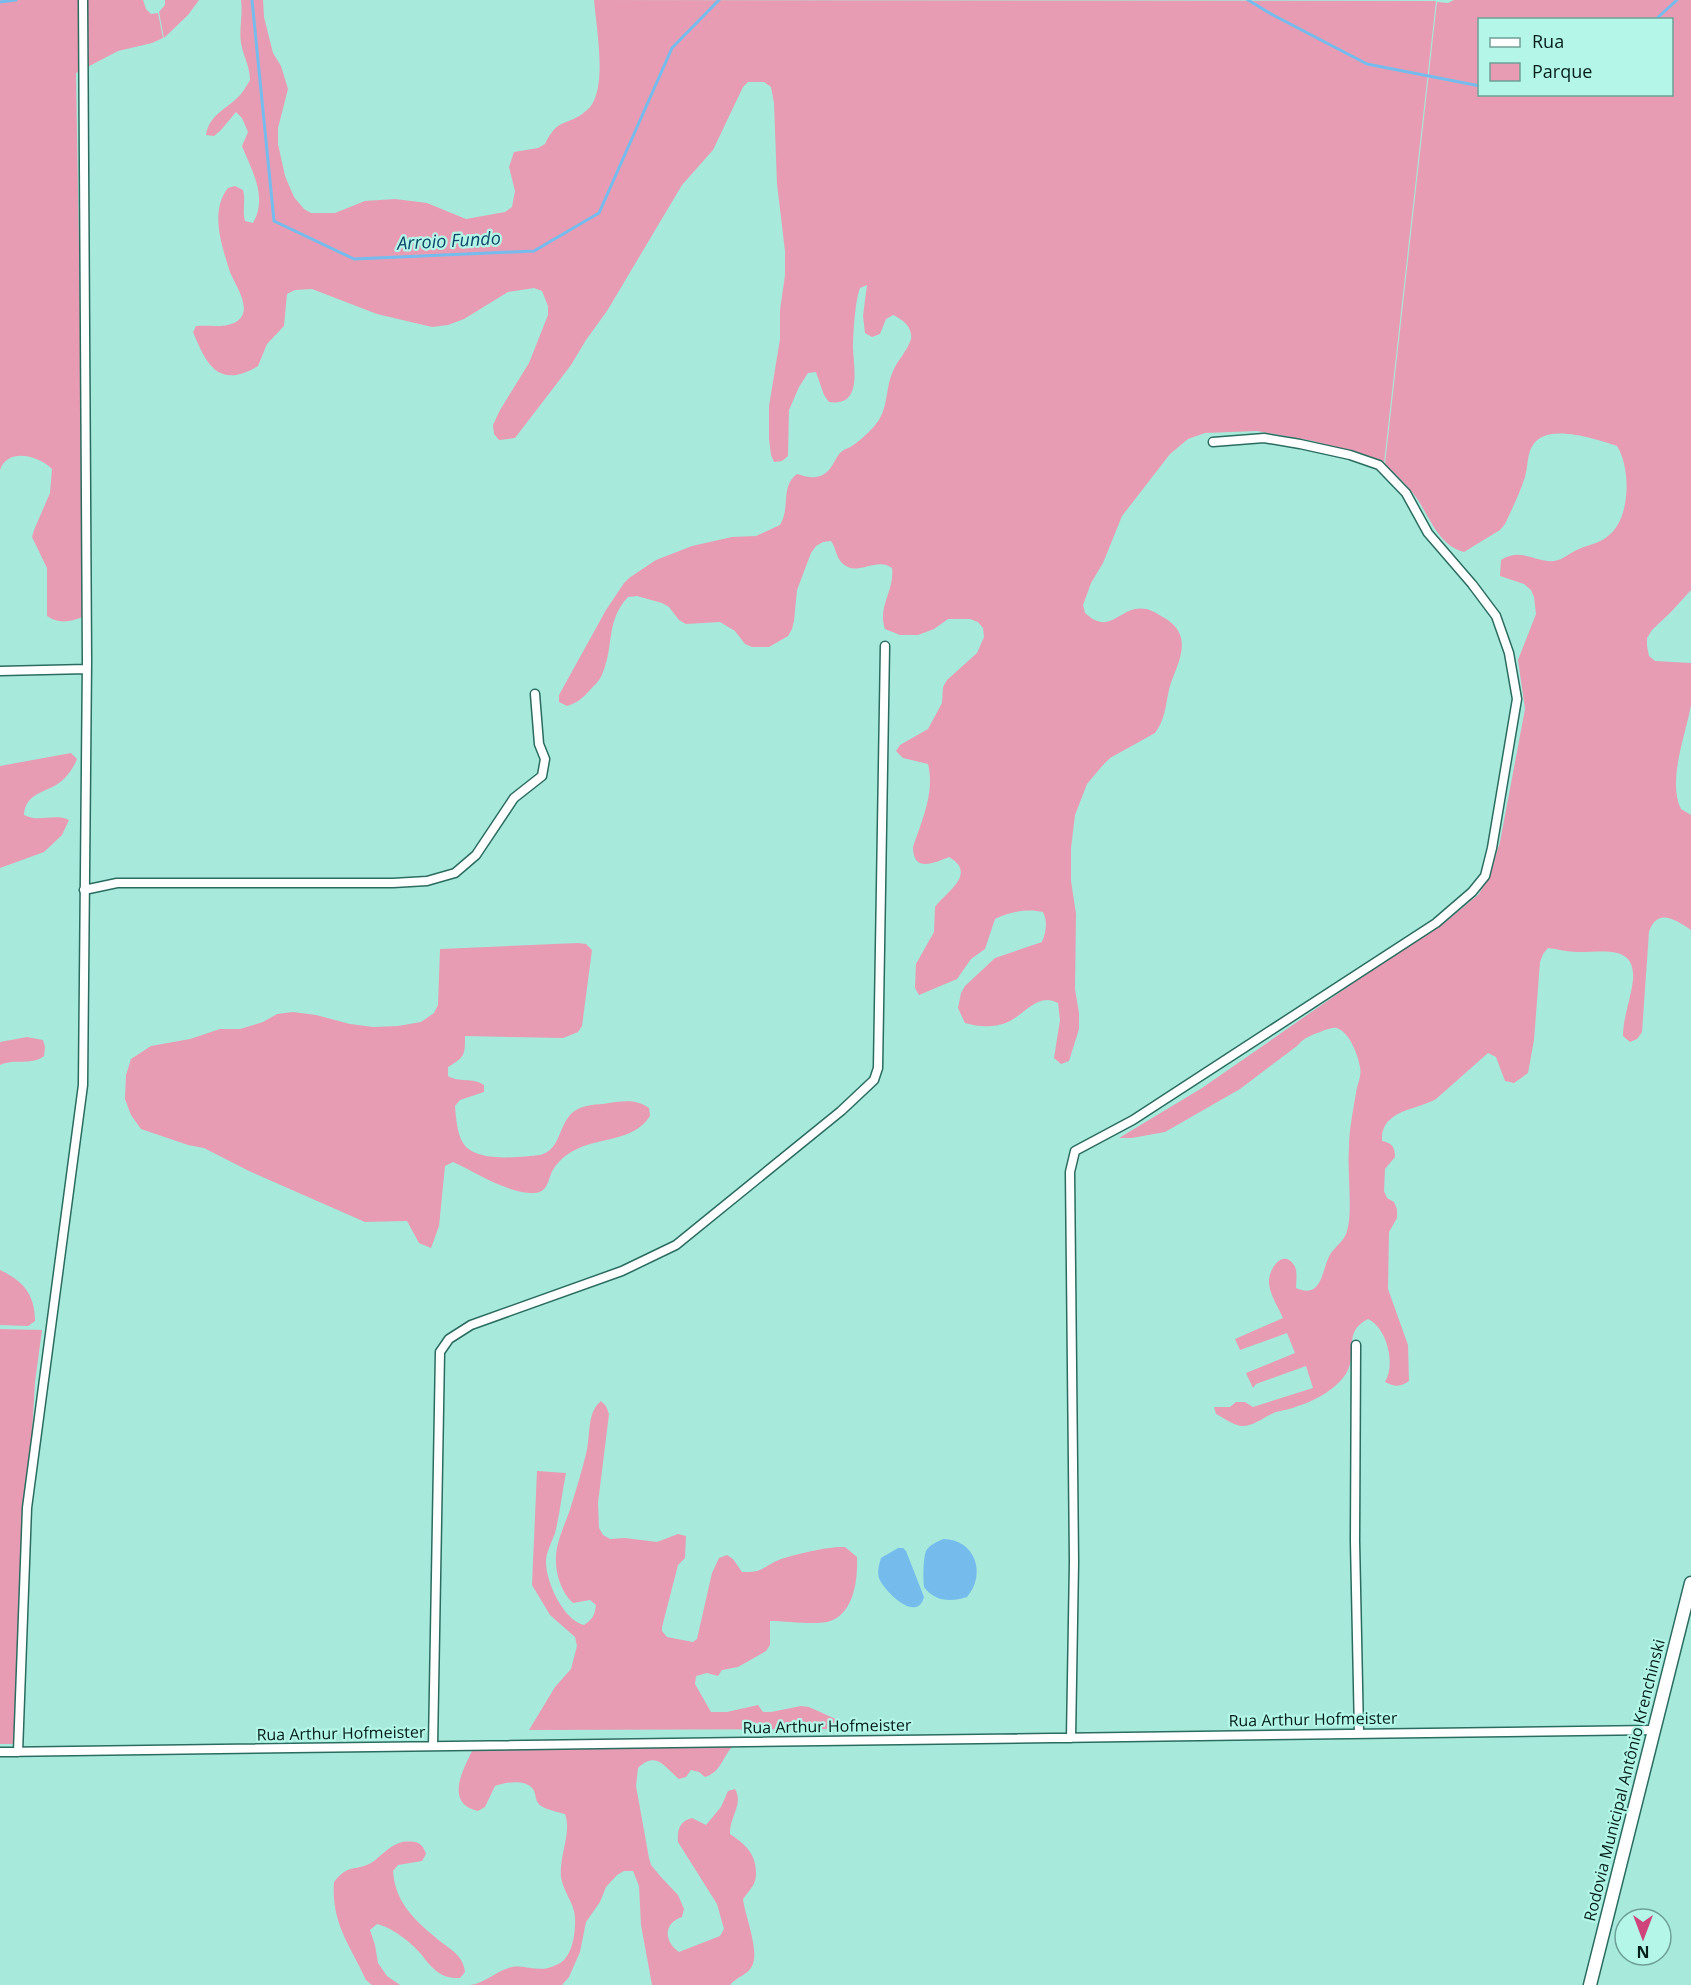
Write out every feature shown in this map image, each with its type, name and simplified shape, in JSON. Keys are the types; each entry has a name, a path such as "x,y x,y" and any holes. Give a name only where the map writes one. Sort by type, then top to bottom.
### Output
{"main road":[{"name":"Rodovia Municipal Antônio Krenchinski","path":"1590,1985 1691,1583"}],"street":[{"path":"18,1752 27,1508 83,1085 87,669 84,0"},
{"path":"1071,1738 1074,1562 1070,1172 1075,1151 1133,1120 1306,1009 1436,923 1472,892 1485,876 1492,848 1517,699 1509,653 1496,616 1428,533 1406,493 1379,465 1350,455 1264,438 1213,442"},
{"path":"433,1746 440,1352 449,1339 471,1325 622,1271 676,1245 840,1111 874,1080 878,1068 885,646"},
{"path":"0,671 87,669"},
{"path":"84,890 117,884 393,884 427,881 455,873 476,855 514,798 542,776 545,759 539,744 535,694"},
{"path":"1356,1345 1359,1734"},
{"name":"Rua Arthur Hofmeister","path":"0,1752 1654,1730"}],"green space":[{"path":"0,0 143,0 146,9 151,14 158,13 163,38 118,51 76,73 83,617 69,621 60,621 47,616 47,568 32,537 50,493 52,469 40,460 17,456 10,458 0,470"},
{"path":"165,0 199,0 188,15 164,38 159,12 165,5"},
{"path":"241,0 263,0 264,17 273,53 281,66 288,89 278,128 278,144 285,176 294,197 304,209 311,213 335,213 365,201 395,199 427,203 466,219 505,212 512,207 515,191 509,167 514,152 538,148 545,144 559,125 580,115 594,101 598,89 600,58 594,0 1436,1 1384,463 1371,457 1313,441 1257,431 1205,433 1188,439 1170,454 1122,516 1083,605 1085,613 1094,620 1103,622 1135,609 1152,611 1171,622 1181,637 1182,645 1159,727 1155,733 1110,758 1103,765 1087,784 1075,815 1071,848 1071,881 1076,914 1075,989 1079,1029 1069,1061 1061,1064 1054,1058 1060,1020 1058,1003 1051,1000 1038,1002 1008,1022 992,1026 965,1023 958,1008 965,986 995,958 1042,942 1046,927 1043,912 1019,911 995,919 985,949 971,959 957,979 919,995 915,988 916,964 934,932 935,907 957,883 961,870 957,863 949,857 925,864 920,863 914,855 913,847 929,796 930,775 928,764 903,758 896,751 900,745 928,729 942,703 943,687 947,680 977,653 984,637 983,628 978,622 970,619 948,619 934,629 918,635 900,635 885,629 883,613 891,584 892,568 880,564 860,568 848,567 840,561 831,541 823,542 811,553 797,590 794,621 788,636 769,647 752,647 745,644 735,631 720,622 686,624 662,603 637,596 628,597 613,624 602,675 577,702 567,706 559,702 559,695 606,610 624,583 656,560 692,546 732,537 756,536 780,525 785,511 787,491 792,479 797,474 814,477 824,474 843,450 860,440 879,420 893,371 911,339 909,327 893,315 886,319 880,334 872,337 865,333 863,316 867,285 860,288 854,327 855,376 851,393 847,399 840,402 829,402 824,395 816,372 808,373 789,410 788,456 782,461 774,462 769,439 769,406 780,339 785,251 777,184 774,103 771,87 764,82 748,82 743,87 713,150 682,185 607,311 571,365 515,438 499,440 494,434 493,425 529,363 548,315 548,306 542,291 534,288 508,292 464,319 448,325 432,327 377,314 312,289 295,290 287,294 284,326 267,344 258,366 245,373 233,375 224,374 209,364 193,332 196,326 230,325 241,318 244,305 229,269 220,238 219,207 228,188 235,186 243,190 245,221 253,223 259,204 257,184 242,146 248,132 242,118 236,112 214,136 206,135 213,118 238,97 250,80 241,43"},
{"path":"1454,0 1691,0 1691,590 1652,630 1647,638 1647,646 1649,656 1655,661 1691,663 1691,705 1679,757 1676,785 1681,809 1691,815 1691,930 1667,918 1657,920 1652,924 1649,932 1642,1032 1637,1039 1630,1042 1623,1036 1633,980 1629,960 1615,953 1573,952 1548,948 1540,962 1534,1040 1528,1073 1514,1083 1505,1081 1496,1057 1488,1053 1436,1099 1401,1112 1387,1123 1382,1141 1392,1146 1395,1157 1385,1169 1384,1191 1397,1209 1397,1218 1389,1232 1388,1289 1408,1345 1409,1381 1398,1386 1385,1382 1390,1366 1388,1347 1380,1330 1368,1319 1355,1330 1350,1365 1343,1378 1332,1388 1305,1404 1276,1412 1250,1425 1241,1426 1216,1414 1214,1407 1230,1407 1236,1402 1245,1402 1253,1407 1313,1388 1306,1366 1256,1384 1253,1388 1246,1373 1295,1353 1287,1333 1240,1350 1235,1339 1283,1318 1269,1283 1271,1272 1277,1262 1290,1260 1296,1270 1296,1288 1305,1291 1312,1290 1320,1281 1331,1253 1346,1234 1350,1213 1350,1134 1360,1074 1355,1051 1342,1031 1337,1028 1324,1030 1305,1039 1240,1089 1165,1132 1119,1138 1202,1088 1382,963 1444,923 1479,894 1489,875 1500,842 1525,709 1518,660 1536,614 1531,590 1524,584 1500,576 1501,560 1515,555 1548,561 1561,559 1608,536 1616,528 1625,506 1625,467 1617,446 1573,435 1550,435 1540,438 1531,448 1523,483 1505,524 1500,530 1464,552 1446,542 1412,492 1385,464 1437,2 1448,3"},
{"path":"71,753 77,759 69,774 56,785 31,799 27,803 24,815 69,820 62,835 44,852 0,868 0,766"},
{"path":"586,944 592,950 582,1026 578,1032 563,1038 465,1036 463,1055 448,1067 448,1076 484,1085 484,1092 460,1100 455,1106 461,1139 469,1149 477,1154 499,1157 540,1155 552,1148 568,1117 581,1108 630,1101 649,1108 650,1116 634,1131 583,1146 570,1153 557,1164 545,1188 535,1193 511,1189 453,1162 445,1166 439,1226 431,1248 419,1243 407,1221 365,1222 249,1171 204,1148 141,1129 131,1115 125,1099 126,1075 131,1059 151,1046 190,1039 220,1029 240,1029 263,1022 277,1014 293,1012 373,1027 421,1022 434,1013 438,1005 440,949"},
{"path":"27,1037 43,1040 44,1056 34,1061 0,1065 0,1042"},
{"path":"0,1270 21,1284 30,1296 35,1321 28,1326 0,1325"},
{"path":"0,1329 42,1330 35,1382 14,1744 0,1744"},
{"path":"601,1401 609,1414 598,1503 599,1528 603,1535 610,1539 625,1538 657,1542 678,1534 686,1536 685,1558 678,1565 662,1627 667,1637 693,1642 697,1639 712,1573 719,1558 727,1555 733,1559 742,1572 749,1572 759,1570 787,1557 831,1548 845,1547 857,1557 857,1576 849,1605 836,1618 827,1622 814,1623 770,1621 770,1645 766,1651 738,1667 722,1670 718,1676 707,1673 696,1676 695,1684 711,1712 727,1712 758,1705 763,1712 801,1706 809,1707 838,1720 846,1729 529,1730 555,1687 571,1669 577,1646 575,1637 550,1615 532,1585 537,1471 566,1473 555,1533 548,1549 546,1568 552,1588 562,1608 576,1622 584,1625 593,1617 596,1605 590,1600 573,1603 569,1599 560,1582 556,1556 586,1454 593,1412"},
{"path":"731,1745 732,1747 721,1764 710,1775 705,1777 691,1770 686,1777 679,1779 665,1766 656,1761 650,1761 638,1768 636,1786 651,1865 678,1895 684,1909 682,1917 671,1924 668,1933 670,1943 679,1952 720,1936 724,1929 717,1904 678,1842 679,1829 682,1823 692,1818 706,1825 721,1807 728,1791 735,1789 738,1800 730,1834 749,1850 756,1866 755,1882 743,1899 754,1952 754,1960 748,1972 730,1985 652,1985 641,1925 639,1886 633,1871 624,1871 606,1887 600,1902 586,1922 580,1952 569,1977 562,1985 470,1985 512,1967 543,1969 561,1963 570,1950 575,1923 573,1907 561,1877 567,1829 565,1814 541,1806 537,1802 533,1789 521,1783 495,1786 485,1807 478,1811 468,1807 461,1801 459,1785 473,1749"},
{"path":"402,1842 417,1843 422,1846 426,1854 422,1861 398,1865 393,1871 397,1891 413,1916 458,1955 465,1972 460,1978 447,1977 437,1972 406,1940 388,1928 377,1924 370,1930 378,1963 387,1976 400,1985 372,1985 366,1980 343,1933 335,1910 334,1882 344,1872 371,1863"}],"water":[{"path":"943,1539 963,1545 974,1559 977,1569 976,1578 967,1597 944,1600 933,1596 924,1587 926,1551 931,1545"},
{"path":"898,1548 906,1551 924,1597 915,1607 901,1603 887,1590 879,1578 881,1558"}],"waterway":[{"name":"Arroio Fundo","path":"0,2 16,0"},
{"name":"Arroio Fundo","path":"252,0 274,221 354,259 534,251 599,213 672,48 719,0"},
{"name":"Arroio Fundo","path":"1248,0 1367,64 1478,86"},
{"name":"Arroio Fundo","path":"1657,18 1677,0"}]}
